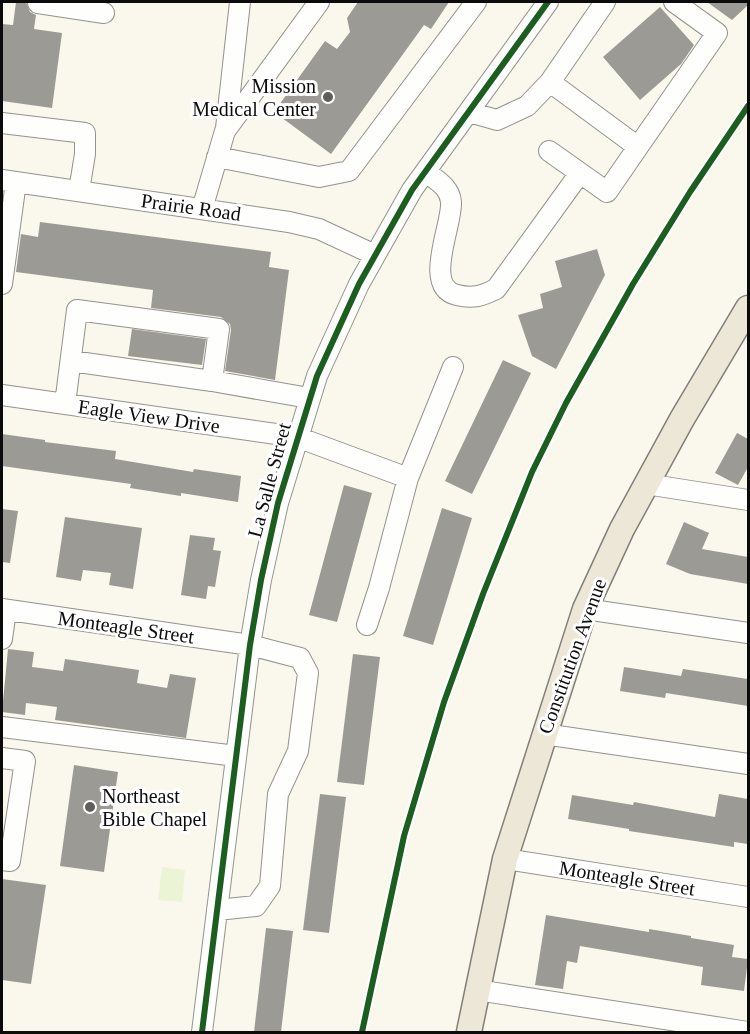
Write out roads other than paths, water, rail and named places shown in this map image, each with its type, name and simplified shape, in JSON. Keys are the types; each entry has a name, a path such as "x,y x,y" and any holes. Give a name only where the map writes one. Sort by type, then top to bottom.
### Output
{"main road":[{"name":"Constitution Avenue","path":"470,1032 505,859 585,609 622,529 646,484 682,419 748,311"}],"street":[{"path":"202,209 225,131 240,2"},
{"path":"225,131 319,2"},
{"path":"217,157 319,177 349,171 476,2"},
{"name":"La Salle Street","path":"202,1032 250,645 269,541 309,398 359,284 412,190 548,2"},
{"path":"469,112 497,120 527,106 550,82 605,2"},
{"path":"549,151 607,192 717,33 674,2"},
{"path":"38,3 104,13"},
{"path":"550,82 638,147"},
{"path":"2,123 85,133 85,154 80,191"},
{"path":"426,171 447,189 451,203 439,267 441,282 452,294 468,298 481,297 496,289 580,173"},
{"path":"2,284 9,181"},
{"name":"Prairie Road","path":"9,181 289,222 319,229 375,255"},
{"path":"65,404 78,310 219,329 212,381"},
{"path":"71,361 212,381 309,398"},
{"path":"367,626 408,478 453,367"},
{"name":"Eagle View Drive","path":"2,395 297,437 408,478"},
{"path":"646,484 748,500"},
{"path":"585,609 748,633"},
{"path":"2,639 4,610"},
{"name":"Monteagle Street","path":"4,610 250,645 300,658 308,673 298,751 278,794 270,886 256,906 217,910"},
{"path":"2,727 236,756"},
{"path":"544,734 748,764"},
{"path":"2,758 25,761 10,861 2,860"},
{"name":"Monteagle Street","path":"505,859 748,897"},
{"path":"477,990 748,1032"}],"place":[{"name":"Mission Medical Center","path":"328,97"},
{"name":"Northeast Bible Chapel","path":"90,807"}]}
